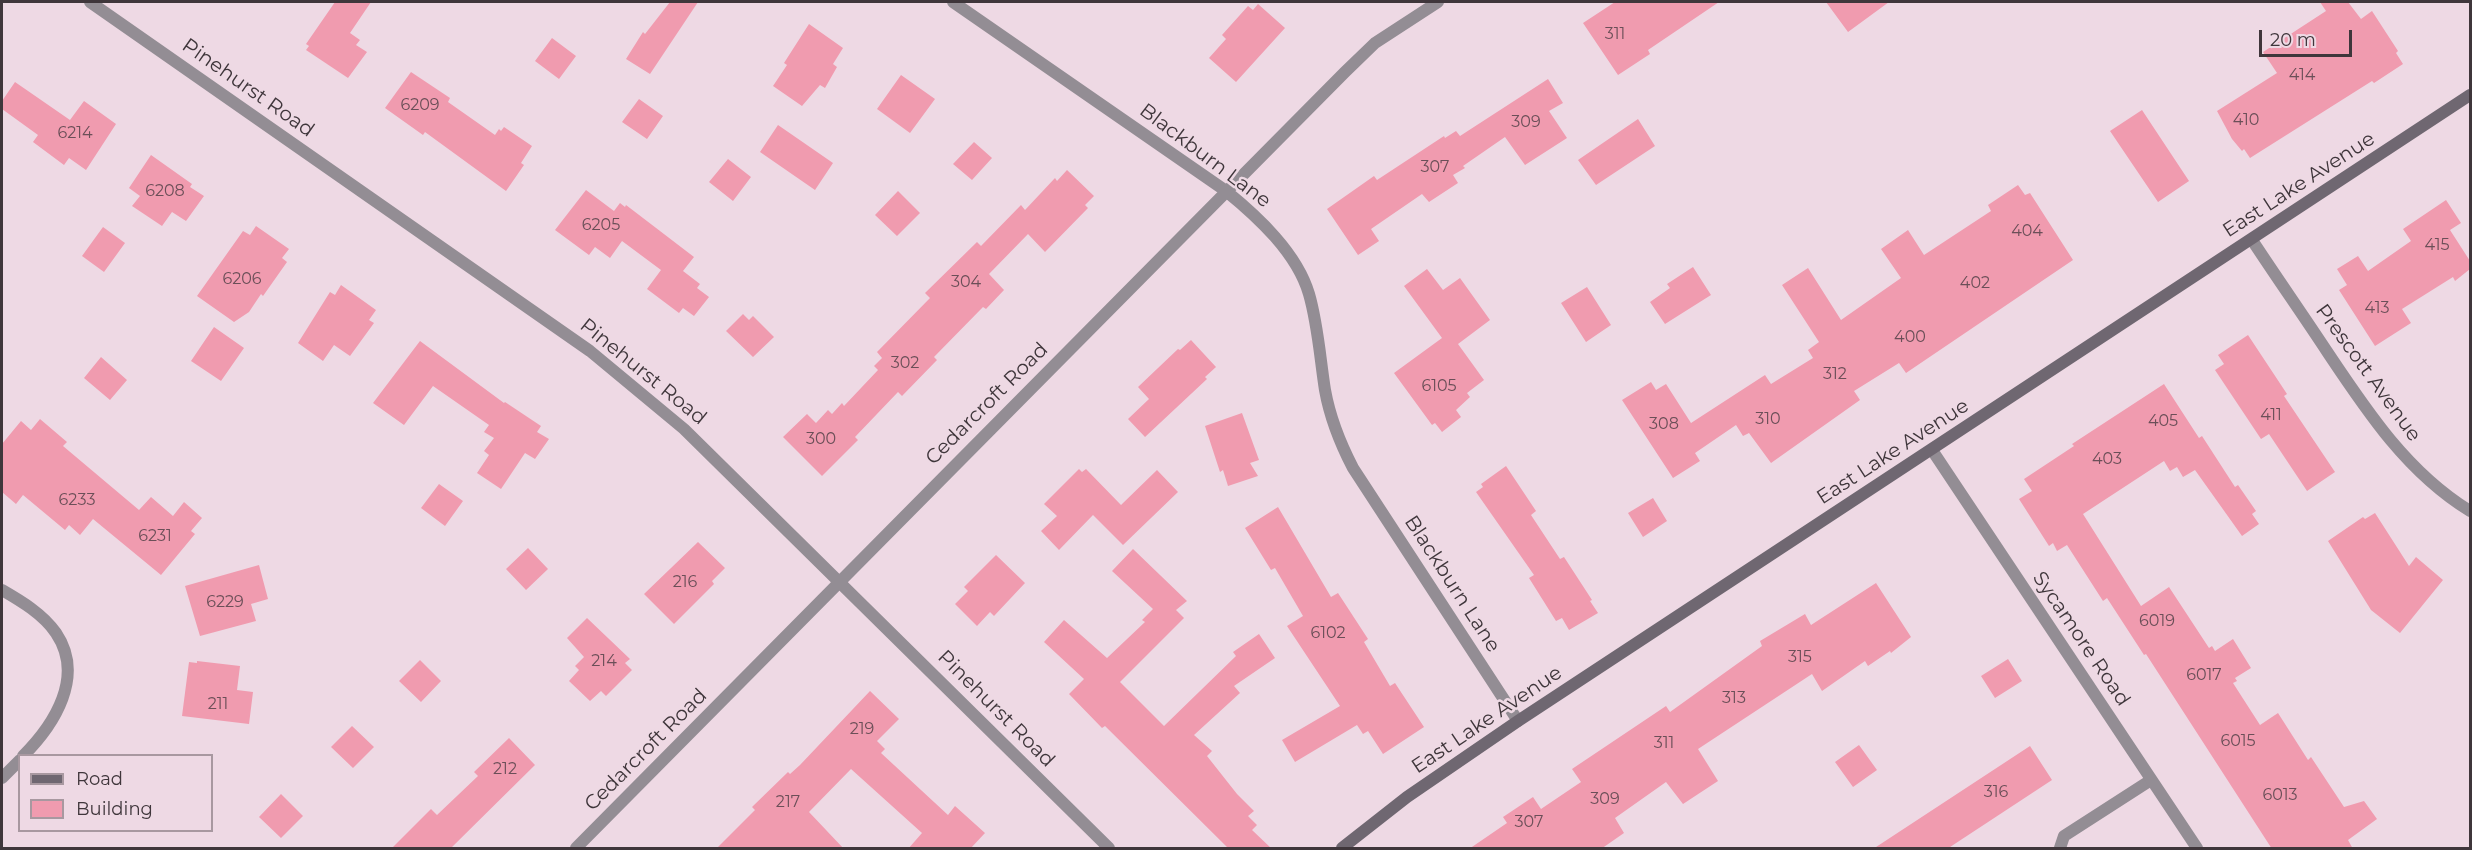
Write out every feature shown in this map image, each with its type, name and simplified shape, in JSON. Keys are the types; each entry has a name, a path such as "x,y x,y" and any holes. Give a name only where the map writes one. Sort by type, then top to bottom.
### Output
{"street":[{"name":"Pinehurst Road","path":"90,2 590,351 684,429 1109,849"},
{"name":"Blackburn Lane","path":"953,2 1226,191 1250,210 1271,232 1292,260 1308,292 1326,392 1333,424 1342,448 1518,721"},
{"name":"Cedarcroft Road","path":"576,849 1226,191 1375,44 1438,2"},
{"name":"East Lake Avenue","path":"1342,849 1407,797 1518,721 2470,95"},
{"name":"Prescott Avenue","path":"2252,240 2365,408 2391,442 2419,473 2448,497 2470,511"},
{"name":"Sycamore Road","path":"1932,450 2196,849"},
{"path":"2,590 33,610 55,632 67,655 67,684 60,707 43,736 26,754"},
{"path":"2,778 18,762"},
{"path":"2060,849 2064,836 2151,780"}],"building":[{"path":"335,2 371,2 350,33 360,40 356,45 367,52 348,78 306,50 309,46 306,44"},
{"path":"670,2 698,2 650,74 626,59 643,32 645,34"},
{"path":"1615,2 1719,2 1648,50 1650,54 1618,75 1583,23"},
{"path":"1826,2 1889,2 1848,32"},
{"path":"2320,2 2348,2 2361,19 2372,11 2398,51 2396,53 2403,64 2250,158 2244,149 2242,151 2232,139 2217,111 2277,73 2263,52 2326,11"},
{"path":"1258,4 1285,28 1236,82 1209,58 1226,39 1222,35 1248,6 1253,10"},
{"path":"809,24 843,48 833,64 837,67 825,88 820,85 802,106 773,86 787,65 784,63"},
{"path":"552,38 576,56 559,79 535,61"},
{"path":"411,72 450,98 448,102 495,135 499,129 501,131 504,127 532,146 521,163 524,165 506,191 425,132 423,135 385,108"},
{"path":"901,75 935,99 910,133 877,109"},
{"path":"1548,79 1563,103 1549,111 1567,138 1525,165 1505,137 1453,175 1458,183 1429,202 1422,194 1371,229 1379,241 1358,255 1327,209 1374,176 1377,180 1444,136 1445,138 1456,131 1460,136"},
{"path":"15,82 70,120 84,101 116,124 86,170 69,158 64,165 33,142 38,135 2,109 2,101"},
{"path":"639,99 663,116 647,139 622,122"},
{"path":"2142,110 2189,181 2158,202 2110,131"},
{"path":"1638,119 1655,146 1596,185 1578,160"},
{"path":"778,125 833,163 815,190 760,152"},
{"path":"974,142 992,158 972,180 953,164"},
{"path":"151,155 192,184 190,187 204,196 186,221 172,212 162,226 132,206 140,196 129,188"},
{"path":"728,159 751,177 733,201 709,182"},
{"path":"1067,170 1094,196 1085,205 1088,208 1045,252 1028,234 989,274 1004,290 986,309 983,307 934,357 937,360 902,396 898,392 855,437 858,440 822,476 783,437 807,414 816,423 828,410 832,414 842,403 844,406 878,370 874,366 882,358 877,352 930,298 925,293 977,242 981,246 1021,205 1025,210 1055,178 1057,181"},
{"path":"2018,185 2025,195 2030,193 2073,260 1906,373 1899,363 1854,391 1860,400 1771,463 1749,433 1743,436 1736,425 1695,453 1700,461 1673,478 1622,400 1651,382 1656,390 1666,384 1691,423 1765,375 1771,384 1813,358 1808,350 1819,342 1782,285 1808,268 1841,320 1901,278 1881,249 1908,230 1924,255 1991,211 1988,205"},
{"path":"586,190 614,211 620,203 625,207 626,205 694,257 683,271 700,284 697,288 709,297 694,316 683,308 679,313 647,289 661,270 622,241 610,258 595,247 589,255 555,230"},
{"path":"898,191 920,213 897,236 875,215"},
{"path":"2446,200 2461,223 2450,230 2470,261 2470,269 2455,281 2453,277 2402,309 2411,323 2375,346 2339,290 2347,285 2337,269 2358,256 2368,271 2411,241 2403,229"},
{"path":"256,226 289,249 282,258 287,262 249,312 234,322 197,296 243,231 250,235"},
{"path":"103,227 125,243 104,272 82,256"},
{"path":"1693,267 1711,295 1665,324 1650,302 1670,288 1667,284"},
{"path":"1427,269 1443,290 1460,278 1490,320 1458,344 1484,380 1467,393 1470,397 1456,410 1461,417 1442,432 1435,423 1432,425 1394,373 1442,338 1404,286"},
{"path":"341,285 376,310 369,320 374,323 350,356 334,345 323,361 298,343 330,292 335,295"},
{"path":"1587,287 1611,325 1586,342 1561,303"},
{"path":"743,314 749,320 753,316 774,337 753,357 726,331"},
{"path":"214,327 244,348 221,381 191,361"},
{"path":"2248,335 2287,394 2284,396 2335,472 2307,491 2269,434 2261,439 2215,370 2224,364 2218,355"},
{"path":"1191,340 1216,367 1205,377 1207,379 1145,437 1128,419 1149,399 1138,387 1178,349 1180,350"},
{"path":"420,341 504,403 541,426 537,432 549,439 535,459 525,453 501,489 477,473 489,455 484,451 494,438 484,432 489,425 433,386 404,425 373,403"},
{"path":"101,357 127,380 110,400 84,378"},
{"path":"2164,384 2199,438 2202,436 2235,487 2238,485 2256,511 2252,514 2259,524 2242,536 2195,470 2183,477 2177,467 2170,471 2164,461 2083,514 2141,606 2169,587 2209,648 2212,646 2215,651 2233,639 2251,668 2235,678 2237,681 2233,683 2260,725 2278,713 2308,760 2311,757 2344,807 2364,801 2377,819 2348,840 2353,849 2272,849 2146,654 2144,655 2107,598 2103,601 2067,545 2057,551 2053,543 2049,546 2019,499 2032,491 2024,479 2074,446 2072,444"},
{"path":"1242,413 1259,460 1250,463 1258,476 1228,486 1223,470 1220,472 1205,426"},
{"path":"40,419 67,442 63,446 139,510 151,497 173,516 184,502 202,518 191,531 195,534 161,575 93,519 80,535 69,525 65,530 23,495 16,504 2,492 2,444 21,421 31,430"},
{"path":"1506,466 1536,511 1531,515 1560,559 1564,557 1598,613 1569,630 1562,618 1556,621 1529,578 1534,575 1476,492 1483,487 1481,484"},
{"path":"1079,469 1082,472 1086,469 1121,505 1157,470 1178,492 1123,545 1093,515 1059,550 1041,531 1057,516 1044,504"},
{"path":"439,484 463,501 445,526 421,508"},
{"path":"1653,498 1667,521 1643,537 1628,513"},
{"path":"1278,507 1331,597 1338,593 1368,639 1364,642 1390,686 1395,683 1424,727 1383,754 1368,731 1363,734 1357,725 1295,762 1282,740 1340,706 1287,626 1303,616 1275,568 1271,570 1245,528"},
{"path":"2375,513 2409,566 2416,557 2443,580 2400,633 2371,610 2328,541 2363,517 2365,519"},
{"path":"698,542 725,568 712,581 714,584 674,624 644,594"},
{"path":"528,548 548,569 526,590 506,569"},
{"path":"1133,549 1187,601 1176,610 1184,618 1120,682 1164,726 1236,656 1233,652 1259,634 1275,658 1234,686 1240,693 1194,735 1212,751 1207,756 1237,794 1254,811 1248,816 1257,825 1252,830 1272,849 1229,849 1105,726 1102,728 1069,694 1084,679 1044,642 1064,620 1107,658 1145,622 1142,620 1153,609 1112,571"},
{"path":"996,555 1025,583 994,616 990,612 977,626 955,604 968,591 964,587"},
{"path":"259,565 268,599 251,604 256,621 200,636 185,586"},
{"path":"1876,583 1911,637 1891,653 1890,651 1868,666 1865,661 1822,691 1812,674 1698,749 1718,781 1683,804 1666,782 1615,818 1624,833 1601,849 1469,849 1507,823 1503,817 1533,797 1541,809 1581,782 1572,769 1666,706 1670,712 1762,646 1760,641 1805,614 1811,625"},
{"path":"587,618 630,659 625,663 632,670 606,696 601,691 590,701 569,681 579,670 575,666 584,657 567,638"},
{"path":"2008,659 2022,681 1995,698 1981,676"},
{"path":"420,660 441,681 421,702 399,681"},
{"path":"197,661 240,666 237,690 253,692 249,724 182,716 189,662 197,663"},
{"path":"870,691 899,719 877,741 885,749 881,753 948,815 955,806 985,833 970,849 908,849 922,833 851,769 809,812 844,849 716,849 755,810 752,807 788,772 790,774 800,765"},
{"path":"352,726 374,747 353,768 331,747"},
{"path":"509,738 535,765 450,849 391,849 431,809 437,815 478,776 474,772"},
{"path":"1859,745 1877,770 1853,787 1835,762"},
{"path":"2030,746 2052,780 1947,849 1873,849"},
{"path":"281,794 303,816 281,838 259,817"}]}
